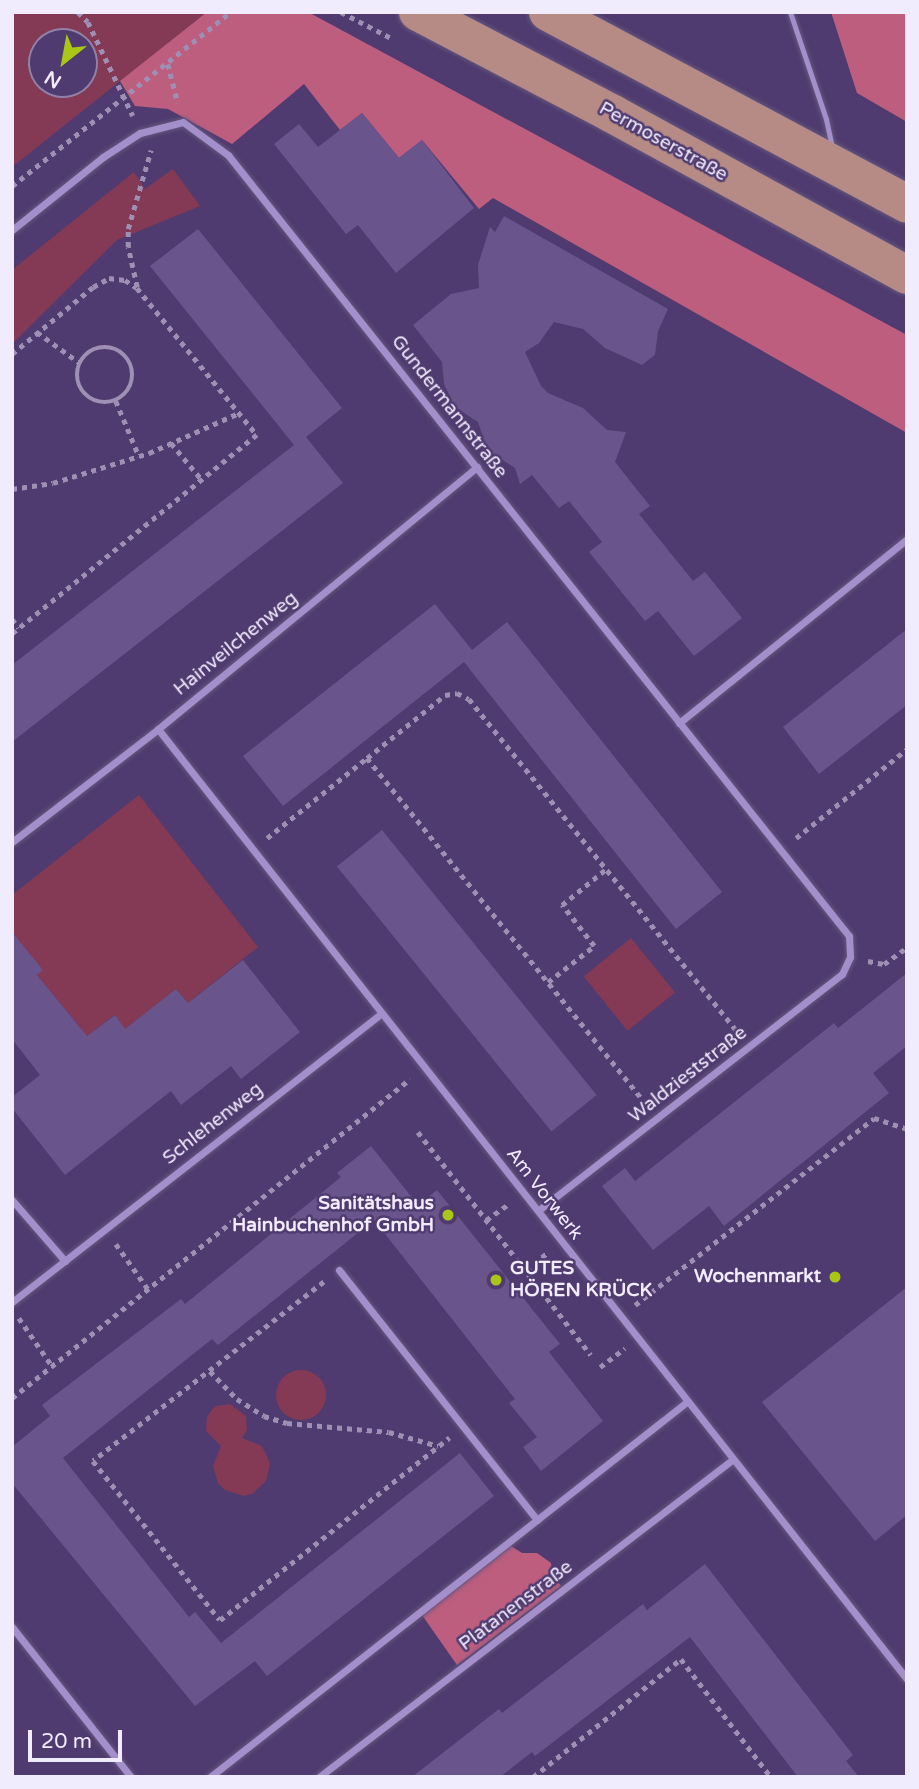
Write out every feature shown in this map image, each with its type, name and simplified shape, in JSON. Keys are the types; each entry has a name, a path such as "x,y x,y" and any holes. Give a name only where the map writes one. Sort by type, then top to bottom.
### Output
{"main road":[{"name":"Permoserstraße","path":"418,12 611,113 907,275"},
{"path":"548,12 907,204"}],"street":[{"path":"12,230 103,156 140,133 183,122"},
{"name":"Gundermannstraße","path":"183,122 229,155 849,936 850,957"},
{"name":"Hainveilchenweg","path":"12,842 158,729 477,467"},
{"path":"679,723 907,539"},
{"name":"Am Vorwerk","path":"158,729 688,1401 732,1461 907,1679"},
{"name":"Waldzieststraße","path":"538,1211 842,974 850,957"},
{"name":"Schlehenweg","path":"12,1302 382,1013"},
{"path":"12,1200 16,1211 65,1261"},
{"path":"339,1270 537,1520"},
{"path":"210,1777 688,1401"},
{"name":"Platanenstraße","path":"319,1777 732,1461"},
{"path":"12,1628 131,1777"}],"lane":[{"path":"790,12 826,119 835,164"}],"path":[{"path":"78,12 88,22 140,133"},
{"path":"12,186 231,12"},
{"path":"168,64 183,122"},
{"path":"137,288 128,247 128,229 158,128"},
{"path":"12,354 93,287 109,278 125,280 137,288 257,435 12,634"},
{"path":"37,332 79,363"},
{"path":"101,347 111,348 126,356 131,364 132,381 123,396 116,401 97,402 82,391 78,382 79,363 85,355 101,347"},
{"path":"116,401 139,456"},
{"path":"12,489 53,483 139,456 239,413"},
{"path":"171,443 202,480"},
{"path":"12,619 19,628"},
{"path":"253,849 445,695 457,693 469,699 749,1047"},
{"path":"781,850 907,749"},
{"path":"367,758 657,1118"},
{"path":"548,982 594,946 562,905 606,869"},
{"path":"850,957 884,964 907,947"},
{"path":"12,1398 424,1067"},
{"path":"621,1317 874,1118 907,1129"},
{"path":"418,1132 591,1355"},
{"path":"486,1220 524,1193"},
{"path":"105,1229 148,1289"},
{"path":"526,1270 561,1241"},
{"path":"339,1270 93,1461 220,1620 463,1427"},
{"path":"12,1307 52,1366"},
{"path":"600,1367 638,1338"},
{"path":"210,1371 237,1399 264,1416 287,1423 389,1432 439,1446"},
{"path":"533,1777 681,1659 771,1777"}],"shaded area":[{"path":"12,12 207,12 12,167"},
{"path":"207,12 308,12 907,335 907,433 493,198 479,209 422,140 399,158 362,113 340,130 304,84 232,144 168,109 135,106 120,81"},
{"path":"831,12 907,12 907,122 857,93"},
{"path":"173,169 200,206 117,240 12,344 12,270 134,172 145,189"},
{"path":"139,795 258,947 188,1003 176,989 125,1029 114,1015 87,1036 37,975 42,970 12,932 12,895"},
{"path":"631,938 675,992 628,1031 584,976"},
{"path":"301,1370 319,1377 326,1395 319,1413 301,1420 283,1413 276,1395 283,1377"},
{"path":"230,1404 246,1416 247,1430 242,1438 262,1446 270,1463 266,1481 252,1494 243,1496 225,1490 218,1483 213,1466 221,1446 206,1431 207,1417 211,1411 216,1406"},
{"path":"511,1546 522,1553 537,1553 551,1563 552,1574 561,1586 457,1665 422,1615"}],"building":[{"path":"362,113 399,158 422,140 474,208 396,273 358,225 346,234 274,144 299,124 318,147"},
{"path":"504,216 668,309 658,331 655,355 642,365 605,348 583,329 554,322 539,343 525,352 541,386 548,393 583,408 607,430 626,432 615,462 650,506 639,514 693,581 705,572 742,618 694,656 658,611 645,621 589,552 602,542 569,501 559,508 532,475 520,484 515,468 493,454 485,443 478,422 455,407 444,384 442,362 413,325 451,294 479,288 478,265 490,227 495,232"},
{"path":"198,229 342,408 306,437 343,483 12,742 12,665 294,445 150,266"},
{"path":"435,604 472,650 507,622 722,892 676,929 464,662 283,806 243,756"},
{"path":"907,629 907,705 819,774 783,727"},
{"path":"382,830 597,1095 552,1132 337,867"},
{"path":"12,932 43,970 37,975 87,1036 115,1015 125,1029 176,989 188,1003 243,960 300,1032 241,1079 231,1066 181,1105 171,1091 65,1175 12,1108 12,1097 40,1075 12,1039"},
{"path":"907,973 907,1046 873,1073 889,1093 724,1226 709,1206 653,1250 602,1186 625,1168 635,1181 834,1023 838,1028"},
{"path":"371,1146 418,1205 437,1190 560,1344 549,1352 603,1421 541,1471 523,1447 537,1437 509,1403 515,1399 374,1220 218,1345 212,1339 63,1458 189,1617 195,1612 221,1643 460,1453 494,1496 267,1676 255,1661 195,1706 12,1483 12,1447 50,1416 42,1405 181,1299 185,1304 341,1177 337,1173"},
{"path":"907,1287 907,1515 875,1541 762,1402"},
{"path":"705,1564 853,1755 846,1761 859,1777 798,1777 690,1637 535,1756 532,1752 500,1777 412,1777 499,1709 502,1713 643,1604 647,1610"}],"place":[{"name":"Sanitätshaus Hainbuchenhof GmbH","path":"448,1215"},
{"name":"Wochenmarkt","path":"835,1277"},
{"name":"GUTES HÖREN KRÜCK","path":"496,1280"}]}
